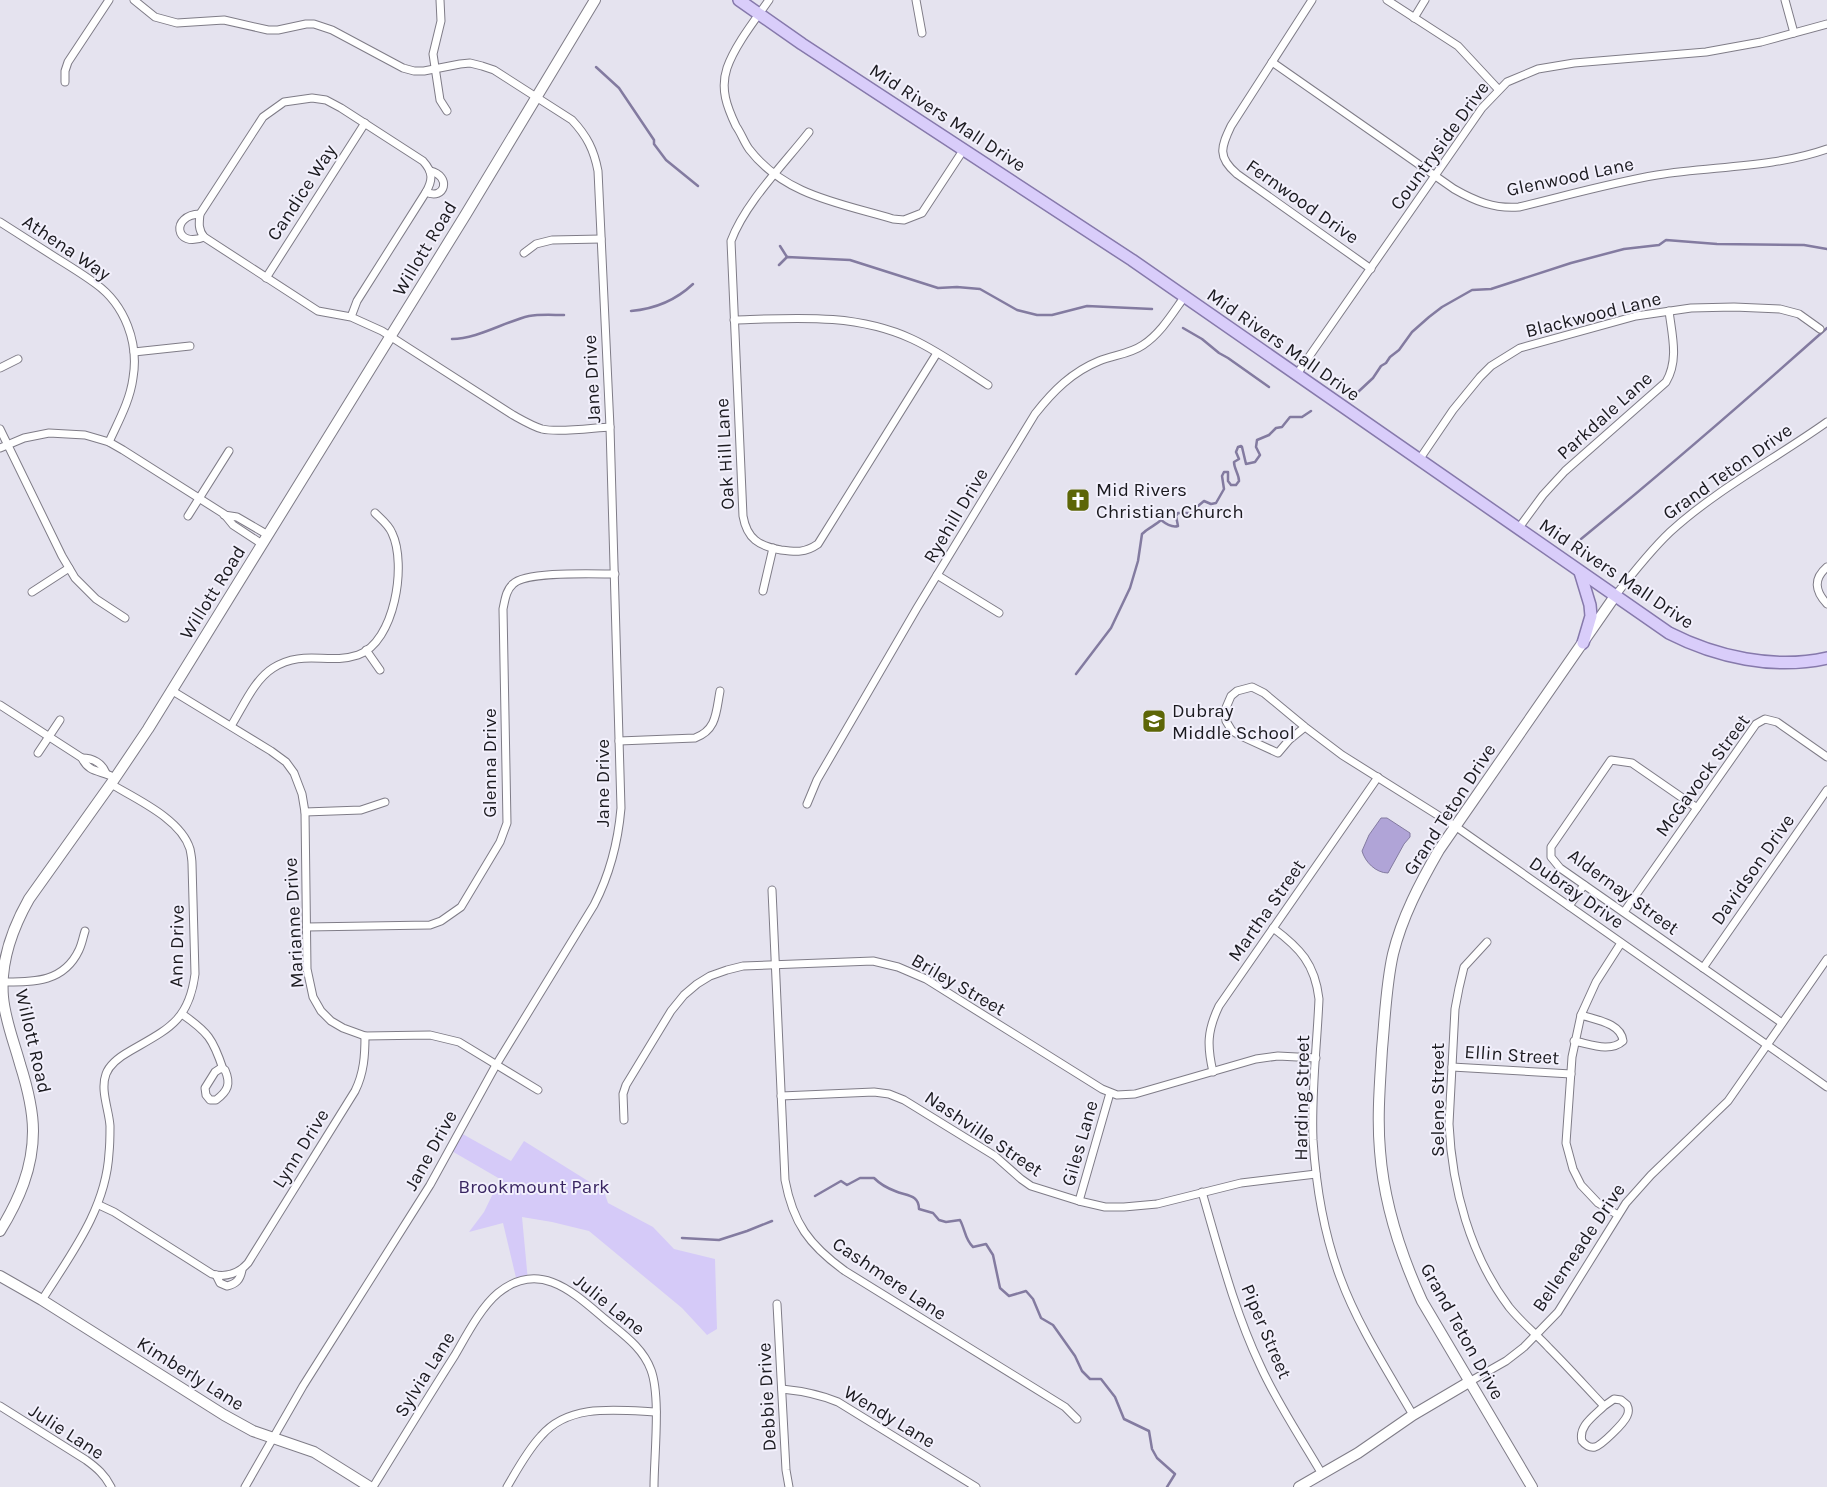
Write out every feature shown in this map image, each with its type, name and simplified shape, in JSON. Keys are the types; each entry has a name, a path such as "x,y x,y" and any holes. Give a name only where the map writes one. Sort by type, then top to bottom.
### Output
{"main road":[{"name":"Mid Rivers Mall Drive","path":"738,0 1185,296 1669,633 1692,644 1721,654 1764,661 1797,662 1827,658"},
{"path":"1580,572 1590,605 1591,616 1583,643"}],"street":[{"path":"65,82 64,71 68,62 109,0"},
{"name":"Jane Drive","path":"134,0 155,17 177,23 224,20 268,30 314,24 332,30 403,68 414,71 470,64 494,70 572,120 582,130 592,147 598,171 610,427 621,808 619,834 612,862 604,886 594,905 496,1065 430,1185 303,1386 245,1487"},
{"name":"Willott Road","path":"0,1231 14,1208 26,1180 32,1153 33,1131 28,1092 5,1008 1,982 10,941 20,915 172,690 594,0"},
{"path":"769,0 734,54 727,68 724,84 725,103 748,147 775,174 804,192 904,220 922,213 964,149"},
{"path":"916,0 922,33"},
{"name":"Fernwood Drive","path":"1312,0 1231,126 1222,147 1224,160 1228,167 1237,174 1371,268"},
{"path":"1387,0 1458,46 1498,89"},
{"path":"1414,18 1425,0"},
{"path":"1785,0 1794,33"},
{"path":"443,1 434,54 440,100 447,110"},
{"name":"Countryside Drive","path":"1297,374 1482,108 1498,89 1517,76 1538,69 1574,63 1735,48 1827,24"},
{"name":"Glenwood Lane","path":"1272,62 1469,198 1486,205 1504,208 1519,207 1658,175 1760,164 1827,149"},
{"path":"352,317 357,301 426,192 432,177 423,161 326,100 312,98 284,102 263,117 200,214 200,231 204,237 318,311 352,317 366,322 513,415 532,425 556,430 610,427"},
{"name":"Candice Way","path":"266,278 365,123"},
{"name":"Oak Hill Lane","path":"809,132 746,210 737,225 731,241 743,516 744,525 753,538 762,545 804,552 818,544 937,353"},
{"path":"426,192 437,194 444,184 443,178 437,172 430,171"},
{"path":"200,214 193,214 182,221 179,228 180,233 186,239 193,240 204,237"},
{"name":"Athena Way","path":"0,222 84,275 106,293 122,313 129,329 134,352 133,378 130,392 109,442"},
{"path":"524,253 536,244 552,240 601,239"},
{"name":"Ryehill Drive","path":"808,804 816,780 1029,424 1057,388 1087,366 1141,346 1153,337 1164,326 1185,296"},
{"name":"Blackwood Lane","path":"1419,460 1453,410 1480,377 1491,366 1520,348 1636,316 1669,311 1734,307 1780,309 1800,314 1820,329"},
{"name":"Parkdale Lane","path":"1518,529 1543,495 1565,471 1666,382 1671,372 1674,357 1669,311"},
{"path":"734,320 801,318 850,321 888,330 913,339 988,385"},
{"path":"134,352 190,346"},
{"path":"0,368 18,359"},
{"name":"Grand Teton Drive","path":"1532,1487 1422,1301 1396,1237 1383,1176 1378,1120 1387,988 1394,953 1406,914 1420,882 1455,826 1615,596 1654,549 1687,518 1827,422"},
{"path":"0,429 75,578 96,599 125,618"},
{"path":"0,448 30,436 56,432 85,435 109,442 224,514 233,526 265,539"},
{"path":"188,516 229,451"},
{"path":"231,726 258,682 278,666 294,659 307,657 343,658 360,654 374,644 390,615 397,588 399,566 397,548 392,531 375,513"},
{"path":"763,591 773,548"},
{"path":"1827,566 1819,575 1817,584 1819,594 1827,604"},
{"path":"32,592 69,568"},
{"name":"Glenna Drive","path":"307,927 430,924 441,921 460,907 500,842 507,823 503,609 505,596 513,584 524,578 615,574"},
{"path":"937,575 999,613"},
{"path":"366,650 380,670"},
{"name":"Dubray Drive","path":"1305,728 1289,740 1278,753 1232,731 1226,721 1227,704 1231,696 1244,688 1258,690 1305,728 1361,768 1455,826 1827,1087"},
{"name":"Marianne Drive","path":"172,690 271,751 286,762 294,773 305,812 307,969 313,997 321,1011 331,1021 354,1033 365,1036 418,1034 444,1037 459,1042 538,1090"},
{"path":"619,741 695,738 705,734 714,722 720,691"},
{"name":"Ann Drive","path":"0,705 82,758 85,764 97,773 111,778 167,818 178,829 190,848 192,864 195,974 188,1004 182,1014 161,1033 123,1055 106,1073 104,1085 110,1125 109,1155 104,1186 98,1205 79,1240 42,1300"},
{"name":"McGavock Street","path":"1624,912 1756,724 1765,719 1777,722 1827,757"},
{"path":"38,752 60,720"},
{"name":"Aldernay Street","path":"1697,808 1632,762 1612,760 1551,847 1551,857 1560,868 1782,1023"},
{"name":"Martha Street","path":"1214,1072 1210,1056 1211,1024 1219,1006 1378,777"},
{"name":"Davidson Drive","path":"1703,968 1827,790"},
{"path":"305,812 361,810 385,802"},
{"path":"1569,906 1584,885"},
{"name":"Cashmere Lane","path":"772,890 784,1162 788,1200 798,1224 810,1241 826,1257 845,1271 1065,1407 1077,1419"},
{"name":"Harding Street","path":"1273,928 1293,943 1303,954 1314,974 1319,999 1313,1113 1316,1174 1322,1212 1340,1277 1364,1330 1413,1415"},
{"path":"1,982 42,981 61,972 79,950 85,931"},
{"name":"Selene Street","path":"1487,942 1468,961 1461,974 1455,1009 1450,1143 1462,1209 1485,1267 1509,1307 1604,1406"},
{"path":"1618,1215 1598,1203 1581,1185 1568,1157 1566,1143 1570,1074 1574,1040 1581,1015 1596,982 1622,943"},
{"name":"Bellemeade Drive","path":"1299,1487 1358,1453 1413,1415 1506,1361 1537,1336 1562,1307 1631,1196 1728,1101 1827,959"},
{"name":"Briley Street","path":"624,1120 623,1094 626,1085 671,1011 684,995 697,984 710,976 743,966 873,961 898,966 926,980 1102,1089 1124,1096 1256,1060 1278,1056 1316,1058"},
{"path":"182,1014 201,1027 214,1044 229,1080 228,1088 223,1095 216,1100 210,1100 204,1088 215,1072 223,1069"},
{"path":"1574,1040 1611,1048 1623,1041 1622,1034 1617,1029 1581,1015"},
{"name":"Lynn Drive","path":"98,1205 114,1212 216,1275 220,1283 227,1286 232,1285 239,1279 242,1270 360,1082 365,1036"},
{"name":"Ellin Street","path":"1452,1067 1570,1074"},
{"name":"Nashville Street","path":"781,1096 874,1092 889,1094 904,1100 996,1156 1030,1186 1104,1207 1142,1206 1174,1201 1202,1192 1242,1183 1316,1174"},
{"name":"Giles Lane","path":"1079,1201 1110,1093"},
{"name":"Piper Street","path":"1202,1192 1239,1316 1260,1365 1322,1474"},
{"path":"216,1275 227,1275 242,1270"},
{"name":"Kimberly Lane","path":"0,1276 42,1300 224,1415 253,1431 314,1452 371,1487"},
{"name":"Julie Lane","path":"510,1285 533,1280 546,1280 560,1284 573,1292 635,1344 644,1356 651,1370 654,1382 656,1412 654,1487"},
{"name":"Sylvia Lane","path":"371,1487 484,1309 497,1294 510,1285"},
{"name":"Debbie Drive","path":"777,1304 786,1470 789,1487"},
{"name":"Wendy Lane","path":"782,1389 807,1391 838,1402 976,1487"},
{"path":"1614,1399 1620,1400 1627,1405 1629,1414 1602,1443 1596,1447 1590,1447 1582,1441 1580,1434 1584,1427 1604,1406 1614,1399"},
{"name":"Julie Lane","path":"0,1406 86,1460 98,1469 111,1487"},
{"path":"507,1487 542,1434 559,1420 575,1413 592,1410 656,1412"}],"green space":[{"name":"Brookmount Park","path":"459,1132 511,1161 524,1141 604,1191 608,1203 653,1227 674,1249 715,1259 717,1329 707,1335 682,1308 589,1231 552,1222 522,1217 528,1281 517,1282 503,1223 469,1232 484,1212 500,1179 450,1150"}],"shaded area":[{"path":"1381,818 1387,818 1410,833 1410,837 1388,873 1379,871 1372,866 1362,851 1369,835"}],"waterway":[{"path":"596,67 619,88 666,160 698,186"},
{"path":"1358,392 1373,378 1381,366 1399,350 1412,332 1442,307 1472,290 1491,289 1571,263 1624,249 1659,245 1666,240 1717,244 1804,245 1827,249"},
{"path":"780,246 787,257"},
{"path":"779,265 787,257 850,260 938,288 980,289 1017,310 1037,315 1052,315 1087,306 1152,309"},
{"path":"631,311 664,303 679,295 693,284"},
{"path":"452,339 471,336 529,316 564,315"},
{"path":"1183,328 1202,339 1269,387"},
{"path":"1581,539 1705,435 1827,328"},
{"path":"1076,674 1111,628 1130,588 1138,561 1142,534 1161,520 1171,526 1178,526 1176,516 1178,513 1195,513 1198,506 1204,501 1211,504 1216,503 1224,489 1222,476 1224,472 1228,472 1228,481 1231,485 1236,485 1239,481 1234,462 1239,459 1236,452 1238,447 1242,447 1246,464 1255,462 1260,455 1256,447 1257,440 1269,435 1276,428 1282,427 1290,417 1302,417 1311,411"},
{"path":"815,1196 841,1181 847,1185 860,1178 874,1178 889,1189 911,1196 917,1201 919,1209 933,1213 939,1220 946,1222 960,1220 970,1244 973,1247 986,1244 993,1255 1000,1288 1009,1296 1026,1291 1033,1299 1041,1318 1053,1325 1075,1356 1082,1371 1090,1379 1101,1379 1115,1397 1124,1419 1149,1431 1152,1449 1157,1458 1175,1474 1167,1487"},
{"path":"682,1238 719,1240 772,1221"}],"place":[{"name":"Mid Rivers Christian Church","path":"1078,500"},
{"name":"Dubray Middle School","path":"1154,721"}]}
